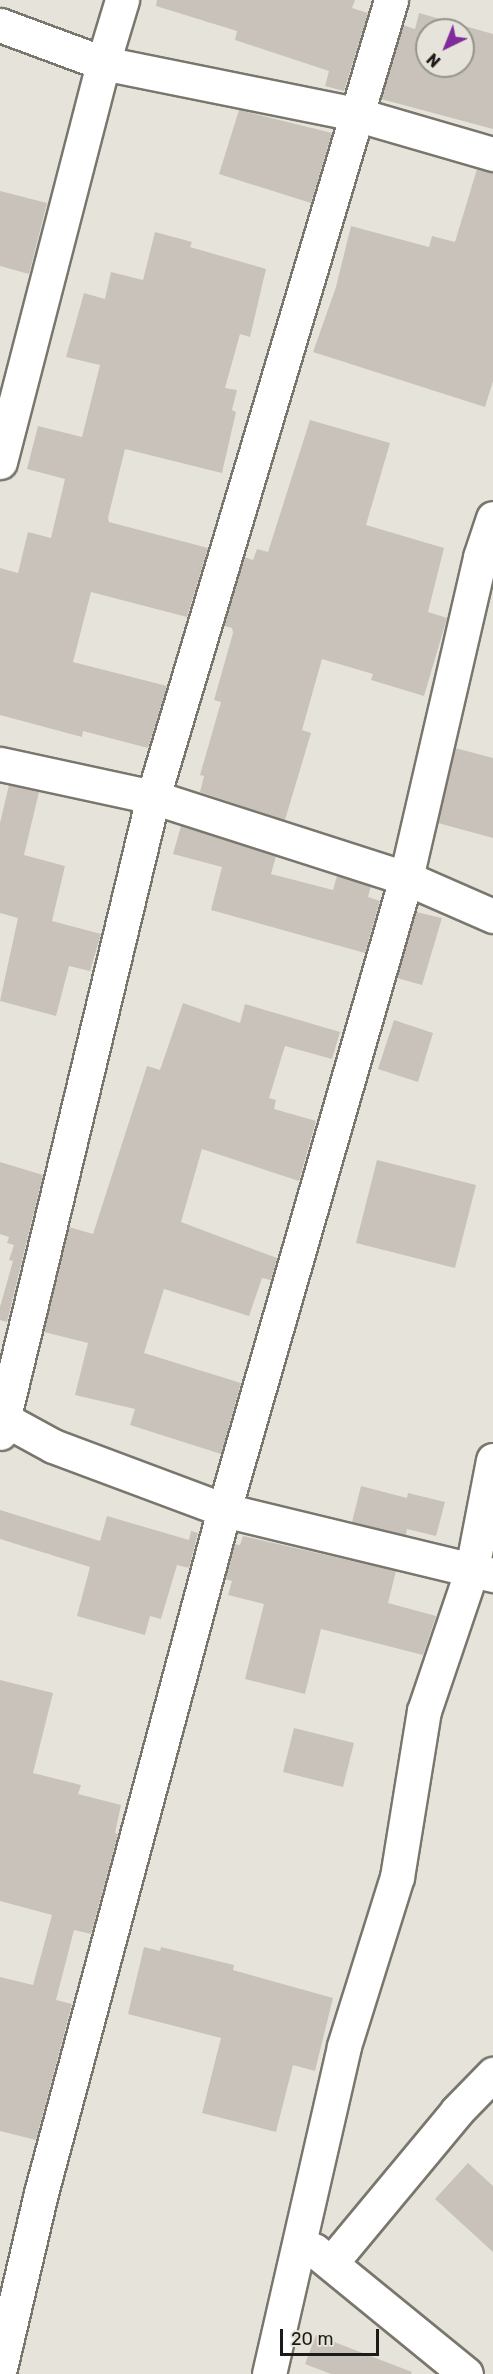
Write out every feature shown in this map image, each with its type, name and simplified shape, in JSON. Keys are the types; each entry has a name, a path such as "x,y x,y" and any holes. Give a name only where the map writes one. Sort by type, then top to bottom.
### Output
{"street":[{"path":"0,462 103,63 122,0"},
{"path":"391,0 153,797 1,1422 53,1446 224,1510 482,1572"},
{"path":"0,25 103,63 356,114 493,154"},
{"path":"0,2368 41,2193 224,1510 406,878 480,557 493,518"},
{"path":"0,764 153,797 406,878 493,916"},
{"path":"269,2374 303,2240 344,2046 397,1877 424,1711 482,1572 493,1460"},
{"path":"331,2263 457,2112 493,2074"},
{"path":"303,2240 466,2374"}],"building":[{"path":"157,0 355,0 352,8 368,13 344,91 325,86 329,71 235,40 237,31 156,6"},
{"path":"419,13 437,18 418,18"},
{"path":"403,25 415,29 415,78 475,78 475,29 493,34 493,129 381,99"},
{"path":"239,110 332,133 311,203 219,174"},
{"path":"477,169 493,172 493,381 485,407 313,352 336,287 351,226 429,247 432,236 455,242"},
{"path":"0,191 47,203 29,274 0,266"},
{"path":"155,232 192,242 190,247 266,269 250,337 240,334 225,388 237,390 232,410 236,412 222,473 125,449 108,518 109,522 208,548 187,617 91,592 73,662 167,686 148,748 83,731 82,737 0,715 0,568 18,573 28,532 51,538 65,479 27,469 38,426 82,437 100,365 66,357 84,293 105,299 111,272 143,280"},
{"path":"310,420 390,443 366,525 444,548 428,612 447,618 424,696 371,680 373,674 322,659 302,730 311,733 285,820 200,792 204,776 200,775 221,702 214,700 233,633 232,628 224,626 244,557 253,560 257,549 268,552"},
{"path":"455,748 493,758 493,838 438,823"},
{"path":"9,785 39,792 24,855 65,866 52,921 101,934 90,971 69,966 56,1016 0,1001 18,918 0,913 0,823"},
{"path":"181,826 276,856 271,874 333,890 337,876 371,886 368,897 380,901 365,953 211,910 222,867 173,854"},
{"path":"416,912 442,918 422,985 397,978"},
{"path":"183,1003 240,1023 245,1004 340,1032 332,1059 285,1046 269,1098 276,1100 274,1109 316,1121 299,1181 202,1149 181,1222 277,1258 271,1280 262,1278 249,1316 164,1289 144,1353 241,1383 221,1454 130,1425 135,1409 75,1395 88,1343 44,1332 69,1227 93,1234 147,1066 160,1070"},
{"path":"394,1020 433,1033 418,1082 378,1069"},
{"path":"377,1160 476,1185 455,1268 356,1243"},
{"path":"0,1162 43,1175 7,1322 0,1320 0,1307 13,1261 9,1260 14,1245 7,1243 9,1237 0,1234"},
{"path":"361,1486 407,1498 408,1493 445,1502 436,1536 407,1529 406,1535 352,1522"},
{"path":"0,1510 100,1541 107,1516 189,1540 191,1531 198,1533 189,1568 177,1565 161,1619 150,1616 145,1635 77,1616 90,1567 0,1539"},
{"path":"243,1536 396,1571 388,1603 436,1616 423,1655 321,1629 305,1694 245,1679 264,1604 228,1595 232,1581 225,1579 234,1544 240,1545"},
{"path":"0,1680 53,1693 33,1773 81,1785 78,1794 121,1805 115,1833 118,1834 91,1934 74,1930 56,2000 72,2004 36,2140 0,2131 0,1977 33,1985 52,1915 0,1901"},
{"path":"294,1728 354,1743 343,1787 283,1772"},
{"path":"144,1947 160,1951 161,1947 234,1965 233,1970 333,1998 315,2071 293,2065 276,2132 202,2113 221,2038 128,2014"},
{"path":"468,2163 493,2186 493,2252 435,2199"},
{"path":"316,2335 412,2372 411,2374 331,2374 305,2364"}]}
